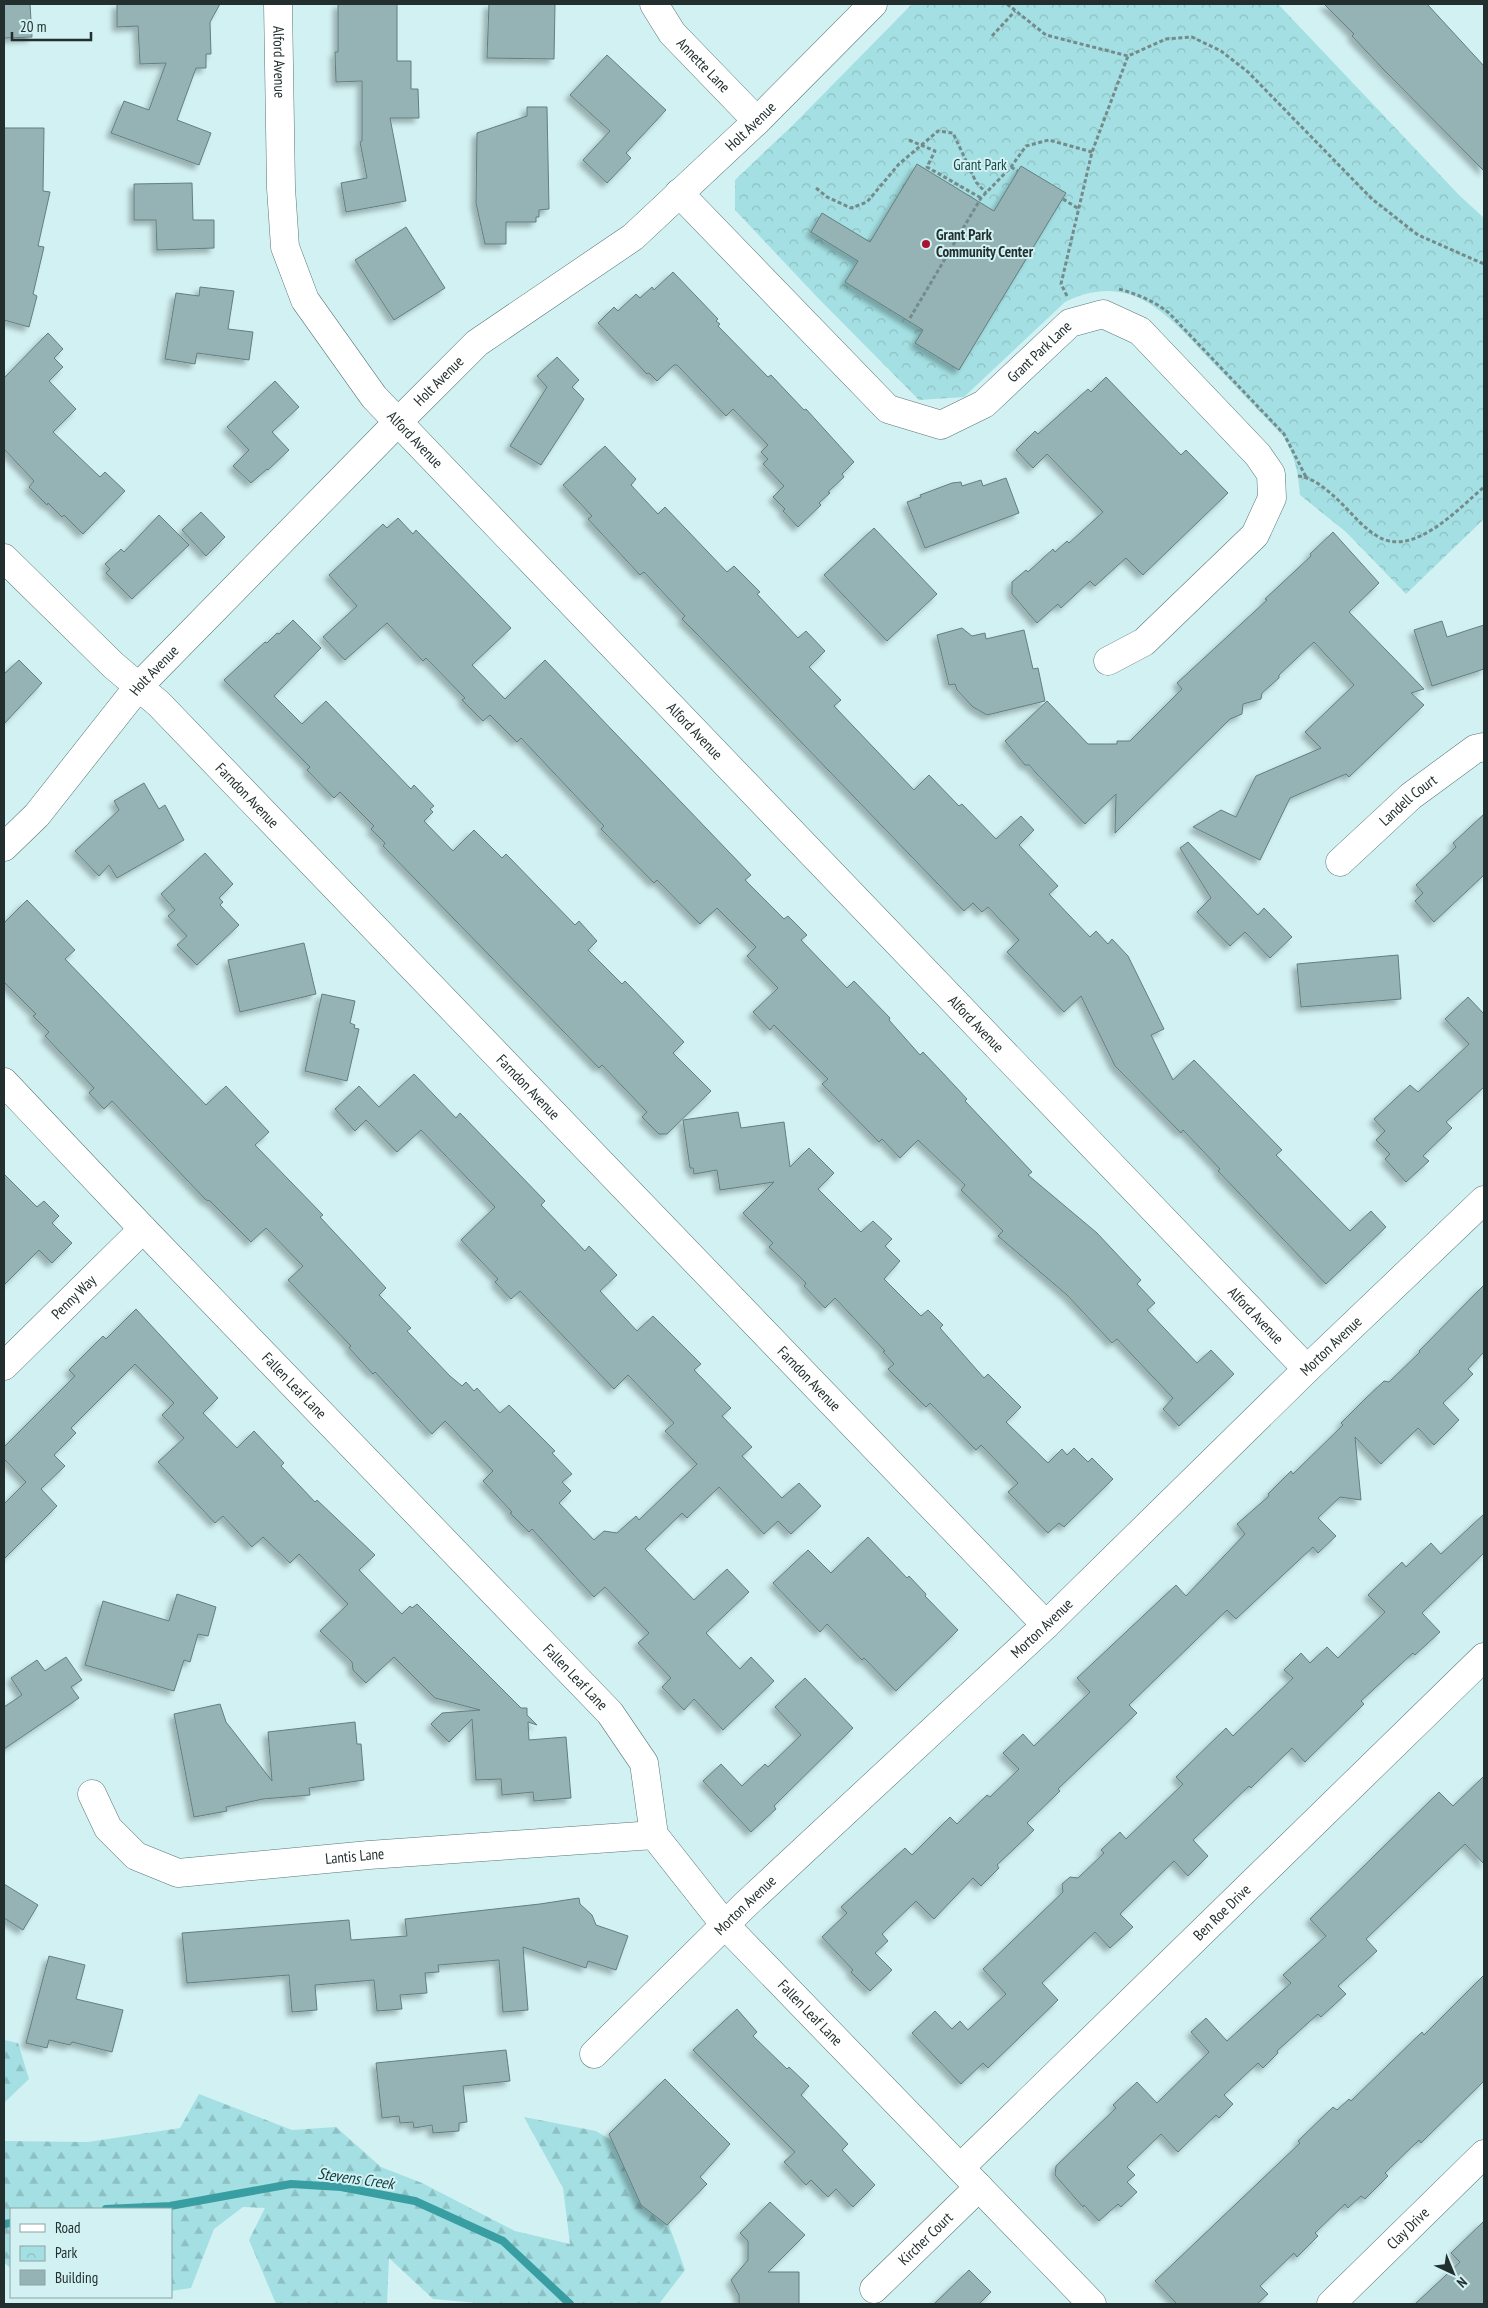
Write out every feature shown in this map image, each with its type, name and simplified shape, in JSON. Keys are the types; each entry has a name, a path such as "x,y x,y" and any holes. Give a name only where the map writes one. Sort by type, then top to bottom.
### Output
{"street":[{"name":"Alford Avenue","path":"278,4 281,188 285,247 306,300 374,397 1307,1369"},
{"name":"Annette Lane","path":"654,4 672,33 757,121"},
{"name":"Holt Avenue","path":"4,847 37,815 138,687 477,344 633,237 757,121 873,4"},
{"name":"Grant Park Lane","path":"680,194 888,409 941,425 984,404 1070,323 1103,314 1140,331 1258,455 1271,474 1272,498 1255,535 1144,642 1108,661"},
{"name":"Farndon Avenue","path":"4,558 113,665 166,711 1046,1625"},
{"name":"Landell Court","path":"1340,862 1411,796 1475,749 1484,748"},
{"name":"Fallen Leaf Lane","path":"4,1082 143,1229 610,1713 644,1763 654,1835 725,1925 1092,2304"},
{"name":"Morton Avenue","path":"594,2054 725,1925 1046,1625 1307,1369 1484,1200"},
{"name":"Penny Way","path":"4,1366 143,1229"},
{"name":"Ben Roe Drive","path":"960,2168 1484,1657"},
{"name":"Lantis Lane","path":"92,1794 108,1828 136,1856 178,1873 369,1855 654,1835"},
{"name":"Clay Drive","path":"1330,2304 1484,2154"},
{"name":"Kircher Court","path":"874,2289 979,2187"}],"path":[{"path":"1007,4 1046,35 1128,56 1166,39 1192,38 1221,51 1248,72 1372,199 1418,236 1484,264"},
{"path":"992,36 1015,11"},
{"path":"1070,323 1067,295 1061,284 1092,152 1128,56"},
{"path":"816,188 827,197 851,208 867,202 899,164 920,144 938,131 953,133 976,182 986,193"},
{"path":"909,140 935,151 927,167 981,198"},
{"path":"910,318 981,198 1011,167 1026,146 1049,140 1092,152"},
{"path":"1011,167 1018,172"},
{"path":"1063,199 1079,209"},
{"path":"1306,477 1326,488 1378,536 1402,542 1426,535 1484,487"}],"green space":[{"name":"Grant Park","path":"912,4 1278,4 1459,195 1484,218 1484,519 1406,594 1346,532 1300,495 1295,464 1283,436 1165,315 1148,303 1130,295 1111,291 1089,293 1065,302 964,397 919,400 817,297 735,210 735,180 794,124"},
{"path":"4,2040 18,2043 29,2079 4,2103"},
{"path":"199,2094 292,2130 336,2127 381,2167 422,2183 515,2231 570,2244 563,2188 524,2117 596,2131 646,2161 685,2270 659,2304 488,2304 433,2299 389,2258 387,2304 276,2304 249,2240 265,2208 243,2207 214,2229 191,2288 172,2291 172,2208 10,2208 10,2267 4,2263 4,2141 88,2142 180,2128"}],"building":[{"path":"4,4 30,4 32,37 4,38"},
{"path":"117,4 220,4 210,22 211,54 206,54 206,68 196,68 177,120 211,133 199,165 111,133 124,101 149,110 166,63 140,64 138,26 117,27"},
{"path":"338,4 397,4 397,61 411,61 411,89 418,89 419,118 390,118 406,201 346,212 341,183 367,178 360,142 362,141 362,81 336,82 335,52 338,52"},
{"path":"489,4 555,4 554,59 487,58"},
{"path":"1324,4 1427,4 1484,66 1484,171 1384,70 1352,36 1354,34"},
{"path":"607,55 666,110 626,153 631,158 607,183 583,160 610,131 570,95"},
{"path":"527,107 547,107 549,209 539,210 539,217 536,217 536,222 506,222 506,244 485,244 476,203 477,133 527,116"},
{"path":"4,128 44,128 43,191 50,192 38,246 44,247 33,294 37,296 29,327 4,320"},
{"path":"917,164 994,211 1021,166 1066,193 959,370 915,343 923,330 845,282 858,261 811,232 822,213 870,242"},
{"path":"192,183 193,220 214,220 214,248 157,250 156,220 134,220 134,184"},
{"path":"406,227 445,288 394,320 355,260"},
{"path":"673,272 718,319 716,321 720,324 718,326 768,377 771,375 804,410 806,409 854,462 842,474 844,477 819,503 821,505 798,527 783,511 785,509 773,497 784,486 763,464 768,459 761,452 768,445 733,409 726,416 677,365 674,365 657,381 649,373 647,374 598,323 614,307 618,311 636,294 640,298 652,287 654,290"},
{"path":"200,287 234,291 228,329 253,332 249,360 197,353 195,364 165,359 176,293 199,296"},
{"path":"48,333 63,349 54,358 63,367 49,381 76,409 53,432 100,477 105,472 125,491 83,534 64,515 62,517 48,503 47,505 29,487 34,481 4,449 4,378"},
{"path":"557,357 579,380 572,387 584,399 541,465 510,446 547,387 537,376"},
{"path":"1106,377 1181,455 1186,450 1228,493 1143,575 1126,558 1095,586 1090,581 1061,608 1058,604 1037,623 1012,594 1012,582 1026,570 1028,572 1053,549 1055,552 1067,541 1069,543 1103,512 1047,454 1033,468 1016,450 1035,431 1038,434 1088,389 1091,392"},
{"path":"275,381 299,407 272,432 289,450 251,483 233,466 249,450 227,427"},
{"path":"605,446 636,479 631,485 658,514 665,507 727,572 734,566 760,592 757,594 798,638 806,631 825,651 809,667 841,700 834,706 914,790 929,775 959,806 962,804 996,839 1021,816 1034,830 1019,845 1058,886 1049,894 1090,937 1096,931 1108,944 1112,939 1128,956 1164,1029 1151,1035 1173,1080 1194,1060 1282,1150 1276,1155 1350,1231 1371,1211 1386,1227 1326,1284 1218,1171 1220,1169 1183,1130 1181,1133 1115,1066 1081,996 1064,1012 1007,952 1019,940 988,907 982,912 973,903 964,911 682,619 685,616 644,572 640,575 588,519 592,516 563,485"},
{"path":"1006,478 1019,513 925,548 907,502 952,483 961,482 962,486 981,480 983,486"},
{"path":"201,512 225,537 206,556 182,530"},
{"path":"159,515 189,545 132,599 106,573 110,569 105,564 121,549 124,552"},
{"path":"398,518 413,534 416,530 511,628 472,665 505,699 545,660 751,875 745,880 784,919 788,916 807,935 801,940 847,988 854,981 890,1018 889,1020 920,1055 923,1052 967,1099 965,1101 1032,1172 1028,1175 1097,1233 1141,1280 1137,1284 1155,1303 1147,1310 1197,1363 1211,1350 1234,1374 1179,1426 1163,1409 1173,1398 1117,1339 1112,1343 1067,1295 998,1236 1003,1231 961,1190 965,1185 918,1140 900,1158 882,1139 879,1142 822,1084 828,1079 774,1025 770,1030 753,1012 778,988 747,956 756,947 717,908 700,924 657,880 654,883 601,829 604,826 521,738 517,742 490,715 483,721 462,700 465,698 426,658 423,661 387,623 345,660 323,637 357,606 329,575 383,524 387,528"},
{"path":"874,528 937,594 887,641 824,575"},
{"path":"1333,532 1379,583 1349,612 1424,689 1411,693 1424,705 1349,777 1346,774 1290,798 1260,860 1193,827 1221,810 1236,817 1256,776 1321,748 1305,732 1354,685 1314,642 1262,693 1261,699 1243,704 1242,714 1230,719 1115,833 1116,794 1085,824 1029,765 1025,765 1005,741 1047,701 1088,744 1117,744 1117,741 1130,741 1182,689 1177,683 1267,600 1265,599 1311,556 1310,554"},
{"path":"293,620 321,648 274,696 302,724 326,701 411,789 414,785 434,806 430,809 433,812 424,821 453,851 474,830 502,858 506,854 575,925 579,921 597,941 588,950 622,984 625,981 684,1042 673,1053 711,1091 667,1134 659,1134 642,1117 647,1112 602,1065 599,1068 383,846 385,843 371,829 374,826 340,792 334,798 307,770 310,767 224,680 265,642 267,643 277,633 279,634"},
{"path":"1442,621 1447,637 1484,625 1484,669 1432,686 1414,630"},
{"path":"962,628 972,636 985,633 986,639 1024,630 1033,669 1038,668 1045,701 987,715 973,707 957,690 955,684 949,685 937,635"},
{"path":"19,660 42,683 4,724 4,674"},
{"path":"144,783 159,809 165,805 184,840 117,878 109,865 99,876 75,851 119,810 114,801"},
{"path":"1484,814 1484,875 1434,922 1415,901 1423,893 1416,885 1456,847 1453,843"},
{"path":"1188,842 1258,915 1264,908 1292,937 1270,958 1245,932 1230,946 1197,912 1211,898 1180,848"},
{"path":"205,853 233,884 219,898 223,902 220,905 239,925 197,965 177,945 187,936 168,916 175,910 161,894"},
{"path":"27,900 75,950 65,959 206,1105 226,1086 269,1132 255,1145 323,1215 320,1217 386,1288 379,1295 411,1328 407,1331 450,1376 462,1386 466,1382 474,1391 477,1388 500,1413 509,1405 555,1451 552,1453 572,1474 562,1482 571,1491 559,1503 594,1540 604,1531 617,1533 636,1516 639,1520 697,1464 665,1431 674,1423 628,1375 614,1389 520,1291 511,1299 495,1282 498,1279 461,1240 495,1207 421,1130 397,1152 366,1120 355,1131 335,1109 359,1086 379,1107 414,1074 456,1118 460,1113 545,1201 541,1205 585,1251 589,1246 617,1275 600,1291 637,1331 653,1316 701,1364 694,1370 731,1408 722,1416 752,1447 742,1456 782,1498 799,1483 821,1506 791,1534 778,1521 764,1534 719,1487 687,1518 682,1513 645,1549 694,1600 727,1569 749,1592 706,1633 740,1669 751,1657 774,1681 723,1730 694,1699 684,1710 662,1687 671,1678 638,1643 649,1633 605,1587 594,1597 532,1529 529,1532 510,1513 512,1512 483,1481 493,1471 445,1421 432,1434 375,1372 373,1374 349,1348 351,1346 288,1280 303,1266 266,1228 251,1242 210,1201 206,1200 112,1101 104,1109 89,1093 94,1088 45,1036 49,1032 33,1016 36,1014 4,982 4,923"},
{"path":"304,943 316,994 240,1012 228,960"},
{"path":"1398,955 1401,999 1301,1007 1297,964"},
{"path":"322,994 355,1001 350,1023 355,1025 354,1028 359,1029 347,1081 305,1071"},
{"path":"1468,997 1484,1014 1484,1087 1446,1122 1452,1128 1423,1156 1429,1161 1406,1182 1385,1159 1390,1154 1376,1140 1385,1131 1374,1119 1410,1085 1418,1092 1469,1044 1445,1019"},
{"path":"738,1112 741,1128 784,1122 790,1167 809,1148 834,1173 818,1189 861,1232 873,1221 892,1239 885,1246 900,1261 884,1279 921,1316 928,1310 943,1325 940,1328 984,1378 988,1374 1021,1407 1006,1422 1048,1463 1062,1449 1067,1455 1074,1448 1088,1462 1092,1458 1113,1479 1064,1527 1059,1523 1048,1533 1008,1492 1018,1483 981,1445 976,1450 930,1403 926,1407 888,1369 894,1364 883,1352 885,1351 835,1298 825,1308 804,1286 806,1283 769,1247 773,1243 743,1213 774,1182 720,1190 717,1170 694,1174 693,1168 690,1168 683,1120"},
{"path":"4,1174 37,1207 44,1201 59,1216 52,1223 72,1243 52,1263 39,1250 4,1285"},
{"path":"1484,1285 1484,1352 1468,1369 1473,1374 1443,1403 1459,1420 1434,1445 1418,1428 1381,1464 1355,1437 1361,1500 1340,1497 1318,1518 1336,1536 1318,1553 1313,1547 1236,1619 1227,1610 1129,1705 1137,1713 1058,1789 1060,1791 1027,1823 1034,1830 997,1865 999,1868 981,1886 973,1878 934,1919 916,1901 882,1934 888,1941 875,1953 892,1970 870,1991 851,1972 853,1970 822,1937 847,1913 841,1907 905,1848 912,1855 950,1817 957,1824 987,1795 990,1797 1019,1769 1003,1753 1023,1734 1034,1746 1090,1692 1077,1678 1176,1585 1186,1596 1245,1534 1237,1524 1269,1496 1268,1494 1291,1471 1293,1474 1384,1381 1389,1382"},
{"path":"136,1309 218,1398 203,1413 237,1448 254,1431 284,1463 281,1466 315,1502 317,1500 375,1555 359,1570 402,1614 410,1606 412,1608 417,1604 521,1708 527,1708 527,1715 537,1725 528,1722 529,1740 566,1737 571,1798 534,1801 533,1792 502,1795 501,1779 476,1780 472,1719 449,1742 431,1724 442,1713 480,1710 435,1698 394,1657 366,1683 353,1670 352,1662 320,1631 348,1604 299,1554 290,1563 263,1537 252,1547 223,1516 215,1523 158,1462 184,1438 162,1415 174,1403 135,1364 71,1428 76,1433 54,1455 65,1466 41,1489 57,1506 4,1559 4,1504 26,1482 4,1459 4,1447 75,1376 69,1370 103,1336 106,1339"},
{"path":"1484,1514 1484,1553 1422,1613 1440,1632 1415,1655 1413,1653 1361,1701 1364,1704 1305,1762 1292,1748 1251,1788 1249,1786 1193,1840 1208,1856 1188,1876 1174,1861 1120,1914 1133,1927 1110,1948 1095,1932 1042,1983 1058,2000 988,2068 983,2063 961,2084 912,2033 935,2011 952,2029 960,2021 968,2030 1006,1994 983,1969 1063,1892 1062,1884 1070,1877 1078,1878 1104,1853 1101,1850 1120,1832 1126,1839 1183,1784 1176,1777 1226,1728 1233,1736 1293,1678 1284,1670 1301,1653 1310,1663 1327,1647 1338,1658 1385,1612 1368,1595 1402,1562 1406,1567 1431,1543 1441,1554"},
{"path":"868,1537 907,1578 909,1576 926,1594 925,1596 958,1630 896,1691 827,1624 820,1632 773,1583 808,1550 831,1573"},
{"path":"177,1594 216,1607 208,1636 198,1634 190,1662 184,1660 174,1691 85,1665 103,1601 169,1621"},
{"path":"66,1657 82,1680 71,1687 79,1698 4,1749 4,1707 22,1695 11,1678 37,1660 45,1671"},
{"path":"805,1678 853,1728 774,1806 776,1809 751,1832 703,1781 721,1764 742,1786 765,1764 768,1767 801,1735 775,1707"},
{"path":"220,1704 226,1722 272,1781 268,1732 355,1722 357,1744 361,1744 364,1780 309,1788 310,1795 263,1799 226,1807 227,1811 194,1817 174,1714"},
{"path":"1484,1776 1484,1864 1465,1844 1366,1939 1377,1951 1338,1986 1346,1994 1321,2017 1318,2014 1277,2051 1278,2053 1263,2068 1258,2063 1224,2095 1233,2104 1219,2118 1216,2115 1178,2152 1161,2134 1127,2167 1135,2175 1127,2182 1137,2192 1121,2207 1118,2204 1099,2221 1084,2205 1083,2207 1055,2175 1056,2166 1116,2108 1113,2105 1137,2082 1157,2103 1209,2052 1191,2032 1206,2018 1227,2041 1291,1983 1283,1975 1326,1936 1310,1919 1439,1792 1453,1806"},
{"path":"4,1884 38,1905 23,1930 4,1918"},
{"path":"579,1898 580,1904 592,1915 596,1925 628,1936 616,1970 588,1961 586,1968 523,1947 528,2010 503,2012 499,1960 438,1965 439,1972 425,1973 427,1993 400,1995 402,2009 377,2011 374,1980 315,1985 317,2010 292,2012 289,1975 187,1983 182,1933 349,1920 351,1940 407,1936 405,1919"},
{"path":"49,1956 85,1965 76,1999 123,2010 112,2052 72,2042 70,2045 49,2040 47,2048 26,2043"},
{"path":"1484,1975 1484,2081 1421,2143 1419,2140 1385,2173 1388,2176 1365,2199 1361,2196 1348,2208 1345,2204 1315,2233 1318,2236 1297,2257 1294,2253 1260,2286 1268,2294 1257,2304 1177,2304 1155,2281 1300,2143 1298,2141 1333,2107 1337,2110 1349,2099 1351,2101 1422,2032 1424,2035"},
{"path":"737,2009 757,2032 753,2036 787,2069 789,2067 809,2086 801,2095 848,2144 842,2150 875,2185 853,2207 836,2189 828,2197 811,2180 806,2185 784,2162 795,2152 693,2050"},
{"path":"506,2050 510,2081 463,2086 467,2122 459,2123 459,2131 433,2133 432,2125 414,2128 413,2122 400,2123 399,2116 382,2118 376,2063"},
{"path":"665,2079 730,2144 700,2177 707,2184 667,2225 641,2205 609,2134"},
{"path":"770,2202 805,2235 768,2272 799,2272 799,2304 739,2304 739,2295 731,2280 748,2260 748,2241 740,2233"},
{"path":"1484,2221 1484,2304 1415,2304 1460,2262 1451,2253"},
{"path":"969,2270 991,2292 979,2304 934,2304"}],"waterway":[{"name":"Stevens Creek","path":"127,2208 170,2206 291,2184 341,2187 415,2201 503,2241 570,2304"},
{"name":"Stevens Creek","path":"4,2224 10,2223"}],"place":[{"name":"Grant Park Community Center","path":"926,244"}]}
